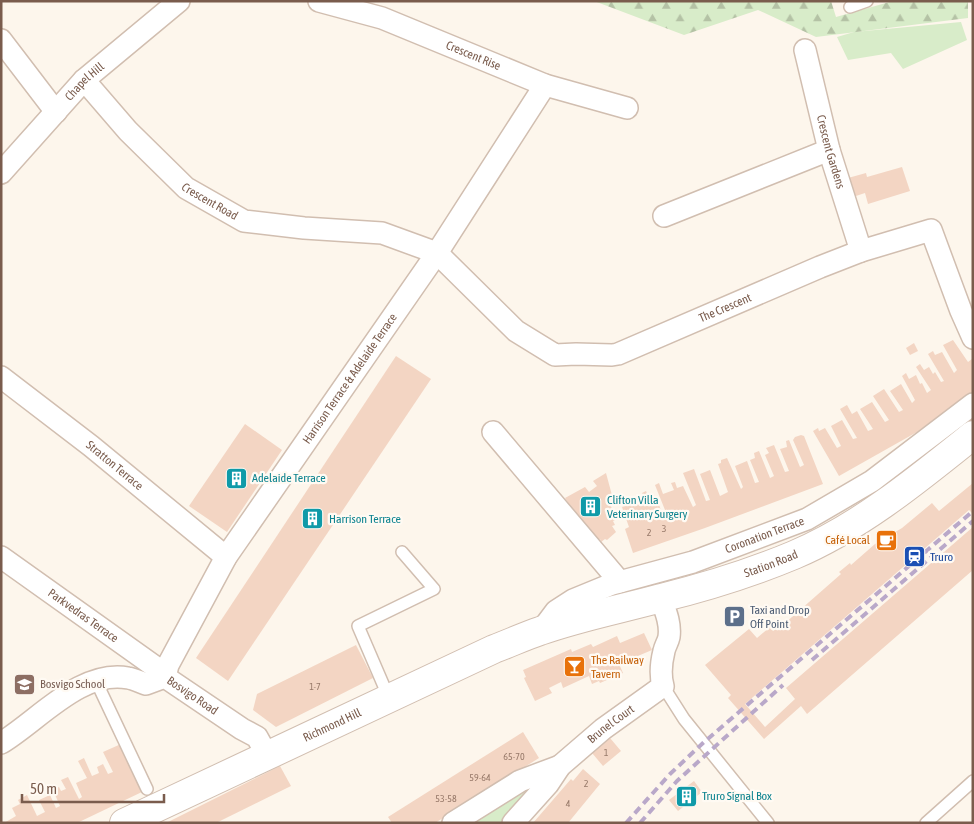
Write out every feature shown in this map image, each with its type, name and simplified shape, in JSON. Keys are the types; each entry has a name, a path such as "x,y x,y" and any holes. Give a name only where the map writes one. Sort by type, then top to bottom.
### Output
{"street":[{"name":"Chapel Hill","path":"1,173 84,80 179,1"},
{"name":"Crescent Rise","path":"319,1 382,18 545,85 627,108"},
{"path":"1,40 56,112"},
{"name":"Crescent Gardens","path":"805,50 829,150 861,251"},
{"name":"Crescent Road","path":"84,80 128,131 186,188 244,222 382,233 437,252"},
{"name":"Harrison Terrace & Adelaide Terrace","path":"165,677 168,665 226,558 437,252 545,85"},
{"path":"664,216 829,150"},
{"name":"The Crescent","path":"437,252 516,331 555,355 612,356 820,267 861,251 932,230 961,311 973,338"},
{"name":"Stratton Terrace","path":"1,377 91,446 226,558"},
{"name":"Coronation Terrace","path":"541,631 562,606 573,600 620,582 693,562 807,519 872,481 973,404"},
{"path":"493,432 620,582"},
{"name":"Station Road","path":"541,631 698,588 766,566 835,535 914,482 973,435"},
{"name":"Parkvedras Terrace","path":"1,557 154,666 165,677"},
{"path":"661,598 670,630 662,661 661,679 663,686"},
{"name":"Richmond Hill","path":"132,821 388,698 494,649 541,631"},
{"name":"Bosvigo Road","path":"1,743 83,685 118,677 146,684 165,677 257,737 268,755"},
{"name":"Brunel Court","path":"513,823 548,784 560,766 603,729 663,686"},
{"name":"Brunel Court","path":"453,823 520,781 560,766"}],"lane":[{"path":"850,7 867,1"},
{"path":"388,698 358,626 434,589 402,552"},
{"path":"96,681 148,789"},
{"path":"663,686 684,719 768,823"},
{"path":"926,823 973,781"}],"green space":[{"path":"594,1 831,1 836,17 893,1 968,1 968,18 816,37 758,10 684,35"},
{"path":"961,22 967,40 903,69 891,53 848,60 837,37 854,32"},
{"path":"540,779 505,823 472,823"}],"building":[{"path":"902,167 910,191 868,204 865,193 853,197 848,178 866,173 867,177"},
{"path":"953,340 968,362 972,359 973,361 973,391 917,432 839,476 813,431 818,428 819,431 825,428 837,448 841,446 831,426 842,420 853,439 857,438 840,409 847,405 852,414 857,411 868,431 873,429 860,409 872,402 885,422 889,420 873,396 884,389 899,412 903,410 890,391 901,384 912,403 915,400 902,376 906,373 909,379 916,375 927,393 931,390 916,367 920,364 924,370 929,367 933,374 935,372 941,382 944,381 928,354 933,351 935,355 942,352 954,373 957,370 943,345"},
{"path":"914,343 918,351 910,355 906,348"},
{"name":"Harrison Terrace","path":"396,356 431,379 228,681 196,658"},
{"name":"Adelaide Terrace","path":"245,424 282,450 227,532 189,506"},
{"path":"801,435 804,436 823,484 633,553 625,529 629,527 622,507 627,505 624,499 633,496 635,503 645,500 642,493 646,491 649,499 654,497 664,517 667,515 655,485 659,483 663,494 674,490 671,483 675,482 677,488 683,486 693,507 696,505 683,473 694,469 706,501 710,500 700,474 710,470 720,496 728,492 718,464 721,463 721,460 727,458 741,489 743,487 735,466 747,461 755,483 759,482 750,460 755,458 754,453 759,451 770,478 774,476 765,455 769,453 766,448 774,445 785,472 789,471 780,449 787,447 786,441 789,440 800,467 804,465 793,440"},
{"name":"Clifton Villa Veterinary Surgery","path":"606,473 613,499 609,503 614,512 611,514 615,520 613,521 615,525 612,526 616,532 607,540 605,539 601,542 600,539 595,542 565,498 585,487 589,492 597,486 593,481"},
{"path":"973,483 973,514 969,510 745,704 765,727 795,699 786,688 973,527 973,570 807,714 801,706 764,739 728,698 731,695 705,665 749,629 757,638 770,627 773,631 783,622 784,624 841,574 839,572 850,563 851,565 875,544 902,528 932,503 939,511"},
{"name":"The Railway Tavern","path":"644,633 652,650 619,664 623,673 600,683 599,681 592,684 589,676 563,688 561,682 549,688 552,693 535,701 524,678 526,677 523,670 571,649 572,652 591,644 593,647 617,636 620,643"},
{"path":"356,645 373,678 276,727 253,710 257,694"},
{"path":"523,732 539,758 435,823 392,823 388,817"},
{"path":"610,738 621,751 603,766 592,753"},
{"path":"121,744 144,791 77,823 4,823 16,816 12,808 20,804 18,800 27,795 37,816 45,812 39,800 50,795 56,808 60,806 53,790 59,787 61,791 66,789 61,780 68,777 79,799 82,797 76,783 87,778 78,761 84,758 92,776 99,773 97,767 103,764 108,774 113,772 103,752"},
{"path":"280,766 291,786 216,823 166,823"},
{"path":"583,769 600,784 568,823 533,823 571,779 573,781"},
{"name":"Truro Signal Box","path":"694,781 702,792 678,811 669,800"}],"railway":[{"path":"626,823 670,774 703,743 973,511"},
{"path":"812,660 973,521"},
{"path":"640,823 677,781 783,685"}],"place":[{"name":"Adelaide Terrace","path":"236,478"},
{"name":"Clifton Villa Veterinary Surgery","path":"591,507"},
{"name":"Harrison Terrace","path":"313,519"},
{"name":"Café Local","path":"886,540"},
{"name":"Truro","path":"914,557"},
{"name":"Taxi and Drop Off Point","path":"734,617"},
{"name":"The Railway Tavern","path":"575,667"},
{"name":"Bosvigo School","path":"24,684"},
{"name":"Truro Signal Box","path":"686,796"}]}
